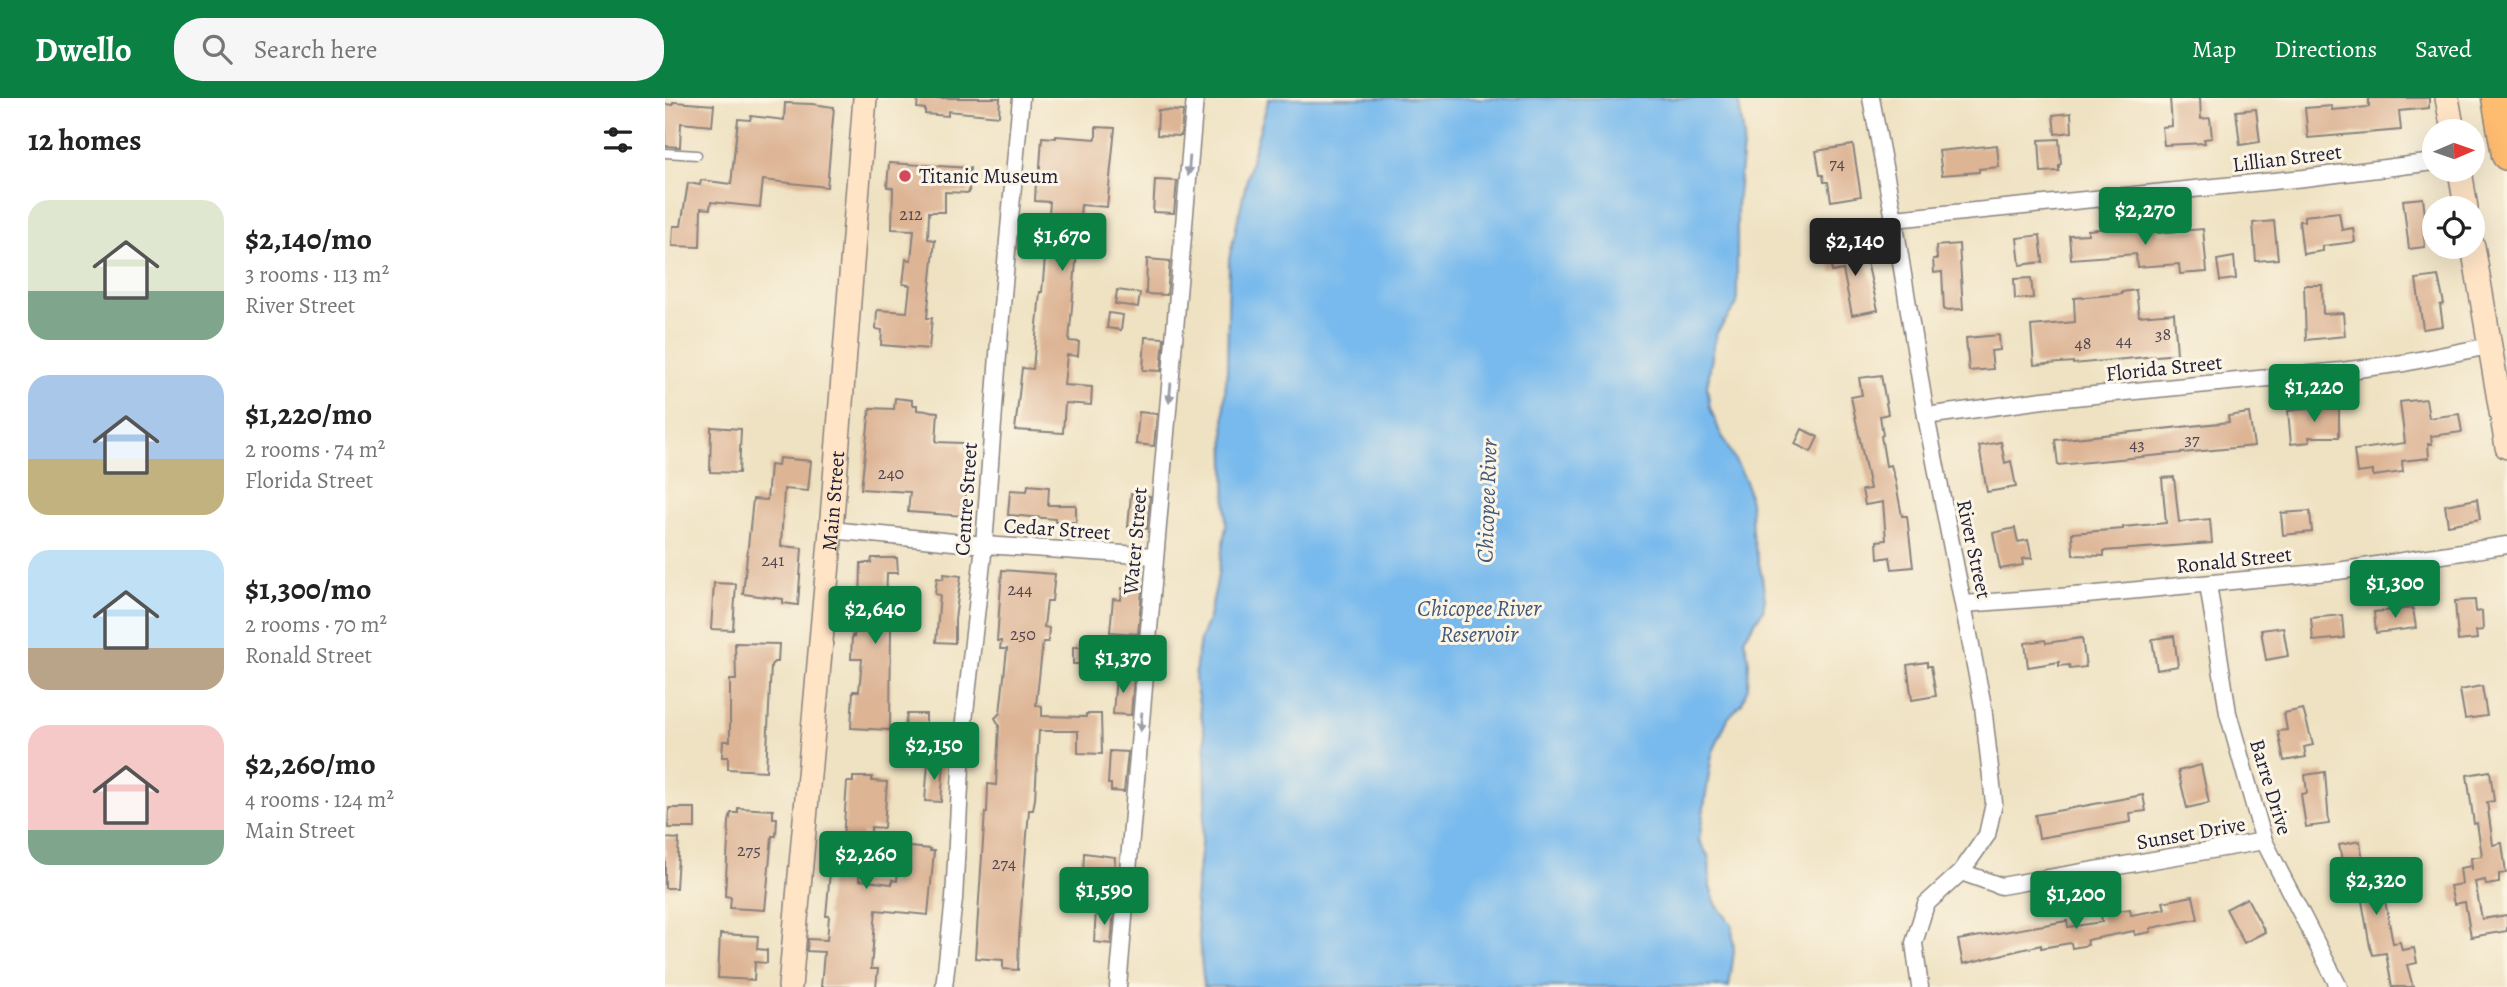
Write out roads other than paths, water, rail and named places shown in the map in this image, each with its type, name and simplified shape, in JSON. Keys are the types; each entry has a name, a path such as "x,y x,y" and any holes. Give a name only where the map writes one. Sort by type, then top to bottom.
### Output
{"highway":[{"path":"2497,98 2507,155"}],"main road":[{"name":"Main Street","path":"790,987 831,530 865,98"},
{"path":"2447,98 2451,119"},
{"path":"2475,259 2507,447"}],"street":[{"name":"Centre Street","path":"944,987 954,899 963,730 984,545 1021,98"},
{"name":"Water Street","path":"1118,987 1195,98"},
{"name":"River Street","path":"1871,98 1926,416 1983,706 1994,803 1987,835 1961,872 1926,904 1914,943 1920,987"},
{"name":"Lillian Street","path":"1894,219 2422,163"},
{"name":"Florida Street","path":"1926,416 2043,400 2341,372 2489,346"},
{"name":"Cedar Street","path":"831,530 984,545 1155,556"},
{"name":"Ronald Street","path":"1964,604 2338,571 2507,545"},
{"name":"Barre Drive","path":"2208,584 2228,713 2264,841 2339,987"},
{"name":"Sunset Drive","path":"1961,872 2001,886 2264,841"}],"lane":[{"path":"665,153 697,155"}],"water":[{"name":"Chicopee River Reservoir","path":"1269,98 1738,98 1744,136 1737,205 1737,304 1716,334 1707,386 1710,408 1719,430 1746,481 1752,533 1765,599 1763,610 1744,639 1749,658 1748,687 1742,703 1728,718 1712,754 1699,841 1709,857 1710,887 1716,904 1732,925 1734,952 1729,987 1204,987 1195,899 1206,799 1205,736 1195,682 1196,664 1216,586 1226,526 1224,404 1229,259 1252,156"}],"place":[{"name":"Titanic Museum","path":"905,176"}],"water label":[{"name":"Chicopee River","path":"1487,501"}]}
